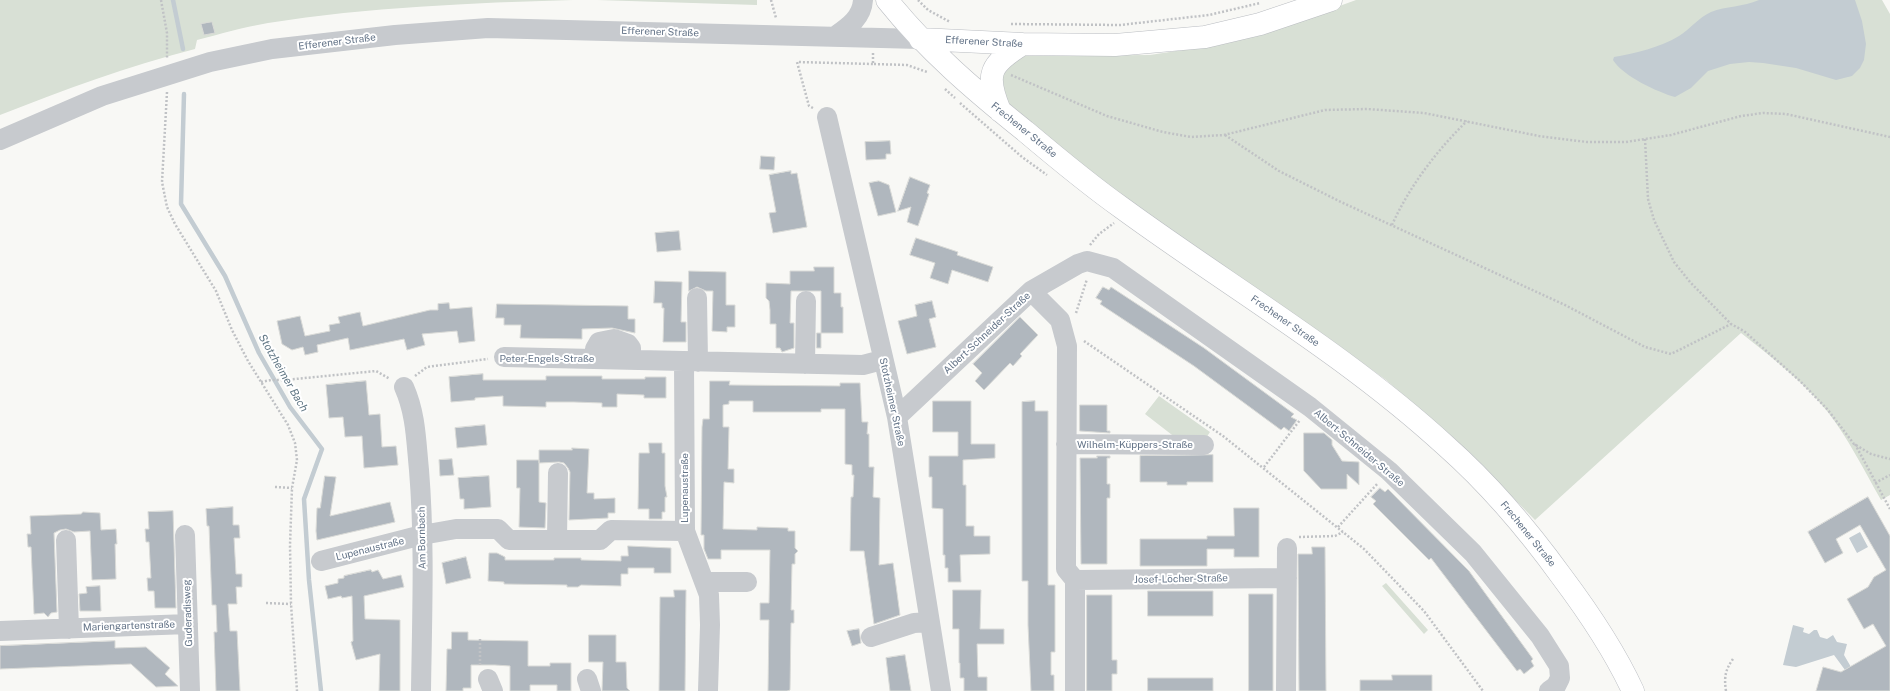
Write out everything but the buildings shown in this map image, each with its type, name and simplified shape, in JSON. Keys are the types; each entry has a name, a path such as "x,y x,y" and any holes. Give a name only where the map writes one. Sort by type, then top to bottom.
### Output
{"main road":[{"name":"Frechener Straße","path":"887,0 920,39 962,80 1087,183 1115,217 1336,356 1397,403 1447,446 1490,489 1548,557 1587,611 1615,656 1633,691"},
{"name":"Efferener Straße","path":"920,39 1023,44 1116,45 1205,37 1260,24 1331,0"},
{"path":"1000,111 992,87 991,78 994,68 1004,55 1023,44"}],"street":[{"path":"834,37 856,20 860,13 863,0"},
{"name":"Efferener Straße","path":"0,140 102,96 210,62 272,49 395,35 488,28 920,39"},
{"name":"Stotzheimer Straße","path":"827,117 882,360 897,417 941,691"},
{"name":"Albert-Schneider-Straße","path":"897,417 1031,292 1078,264 1087,261 1113,268 1208,333 1310,407 1389,471 1473,553 1540,636 1559,666 1560,678 1558,689"},
{"name":"Wilhelm-Küppers-Straße","path":"1031,292 1060,320 1067,346 1066,569 1075,580 1075,691"},
{"path":"691,362 697,298"},
{"path":"805,364 806,301"},
{"name":"Peter-Engels-Straße","path":"504,357 863,365 882,360"},
{"name":"Lupenaustraße","path":"322,561 422,535 456,529 498,529 509,540 600,540 611,530 685,531 691,362"},
{"name":"Am Bornbach","path":"404,387 412,405 415,425 422,513 421,691"},
{"name":"Wilhelm-Küppers-Straße","path":"1066,444 1204,445"},
{"path":"557,540 558,474"},
{"path":"685,531 709,595 710,625 708,691"},
{"name":"Guderadisweg","path":"185,535 190,691"},
{"name":"Mariengartenstraße","path":"66,540 69,629"},
{"path":"1286,691 1287,548"},
{"name":"Josef-Löcher-Straße","path":"1075,580 1286,578"},
{"path":"705,582 747,582"},
{"path":"871,637 914,623 930,622"},
{"name":"Mariengartenstraße","path":"0,631 188,624"}],"path":[{"path":"162,0 167,33 167,75 162,182 167,207 175,224 216,292 232,330 261,382 288,425 295,443 296,460 292,488 290,545 291,604 297,691"},
{"path":"770,0 776,19"},
{"path":"918,0 928,10 940,17 949,22 956,22"},
{"path":"1009,24 1120,24 1209,15 1267,2"},
{"path":"873,39 873,64"},
{"path":"827,117 809,106 797,62 908,65 919,68 931,74"},
{"path":"1005,72 1107,116 1156,130 1191,137 1224,135 1325,110 1367,109 1424,113 1539,136 1588,142 1626,142 1671,135 1741,116 1763,113 1786,114 1890,137"},
{"path":"944,88 1022,157 1053,179"},
{"path":"1392,225 1401,206 1435,156 1468,121"},
{"path":"1224,135 1279,171 1565,305 1645,347 1671,354 1731,324"},
{"path":"1645,139 1648,199 1662,238 1674,262 1690,282 1731,324 1744,331 1800,381 1828,410 1854,444 1890,509"},
{"path":"1075,319 1087,278 1087,261 1091,242 1115,217"},
{"path":"1083,339 1217,432 1264,467 1338,527 1380,564 1424,611 1483,691"},
{"name":"Peter-Engels-Straße","path":"404,387 417,374 427,367 504,357"},
{"path":"261,382 376,371 404,387"},
{"path":"1264,467 1310,407"},
{"path":"1854,444 1871,454 1890,459"},
{"path":"1338,527 1389,471"},
{"path":"1876,483 1890,475"},
{"path":"275,487 292,488"},
{"path":"1287,548 1298,537 1335,536 1343,532"},
{"path":"266,603 291,604"},
{"path":"480,639 480,670 490,685"},
{"path":"1726,691 1726,669 1733,659"}],"shaded area":[{"path":"0,0 573,0 458,4 382,9 259,25 197,40 195,49 96,79 0,115"},
{"path":"597,0 757,0 757,5"},
{"path":"1356,0 1882,0 1890,14 1890,495 1881,500 1856,454 1842,432 1818,400 1786,370 1741,333 1535,520 1456,440 1386,380 1327,337 1090,175 1010,107 1000,85 1007,63 1025,56 1150,55 1209,46 1257,36"},
{"path":"1759,0 1855,0 1862,21 1866,44 1864,60 1860,68 1852,76 1836,80 1796,68 1763,63 1749,62 1730,64 1708,71 1691,88 1675,97 1641,83 1624,72 1613,60 1614,57 1647,50 1664,44 1679,36 1702,17 1711,12"},
{"path":"1159,396 1210,432 1206,438 1176,438 1145,414"},
{"path":"1860,532 1868,547 1857,553 1849,538"},
{"path":"1386,583 1428,630 1424,634 1382,586"},
{"path":"1793,625 1804,628 1803,632 1809,634 1814,630 1817,630 1820,637 1827,639 1833,635 1837,642 1847,644 1844,655 1851,667 1845,670 1834,655 1796,667 1783,665"}],"waterway":[{"name":"Stotzheimer Bach","path":"173,0 183,49"},
{"name":"Stotzheimer Bach","path":"184,94 181,204 225,276 259,353 290,407 322,449 304,499 309,580 321,691"}]}
